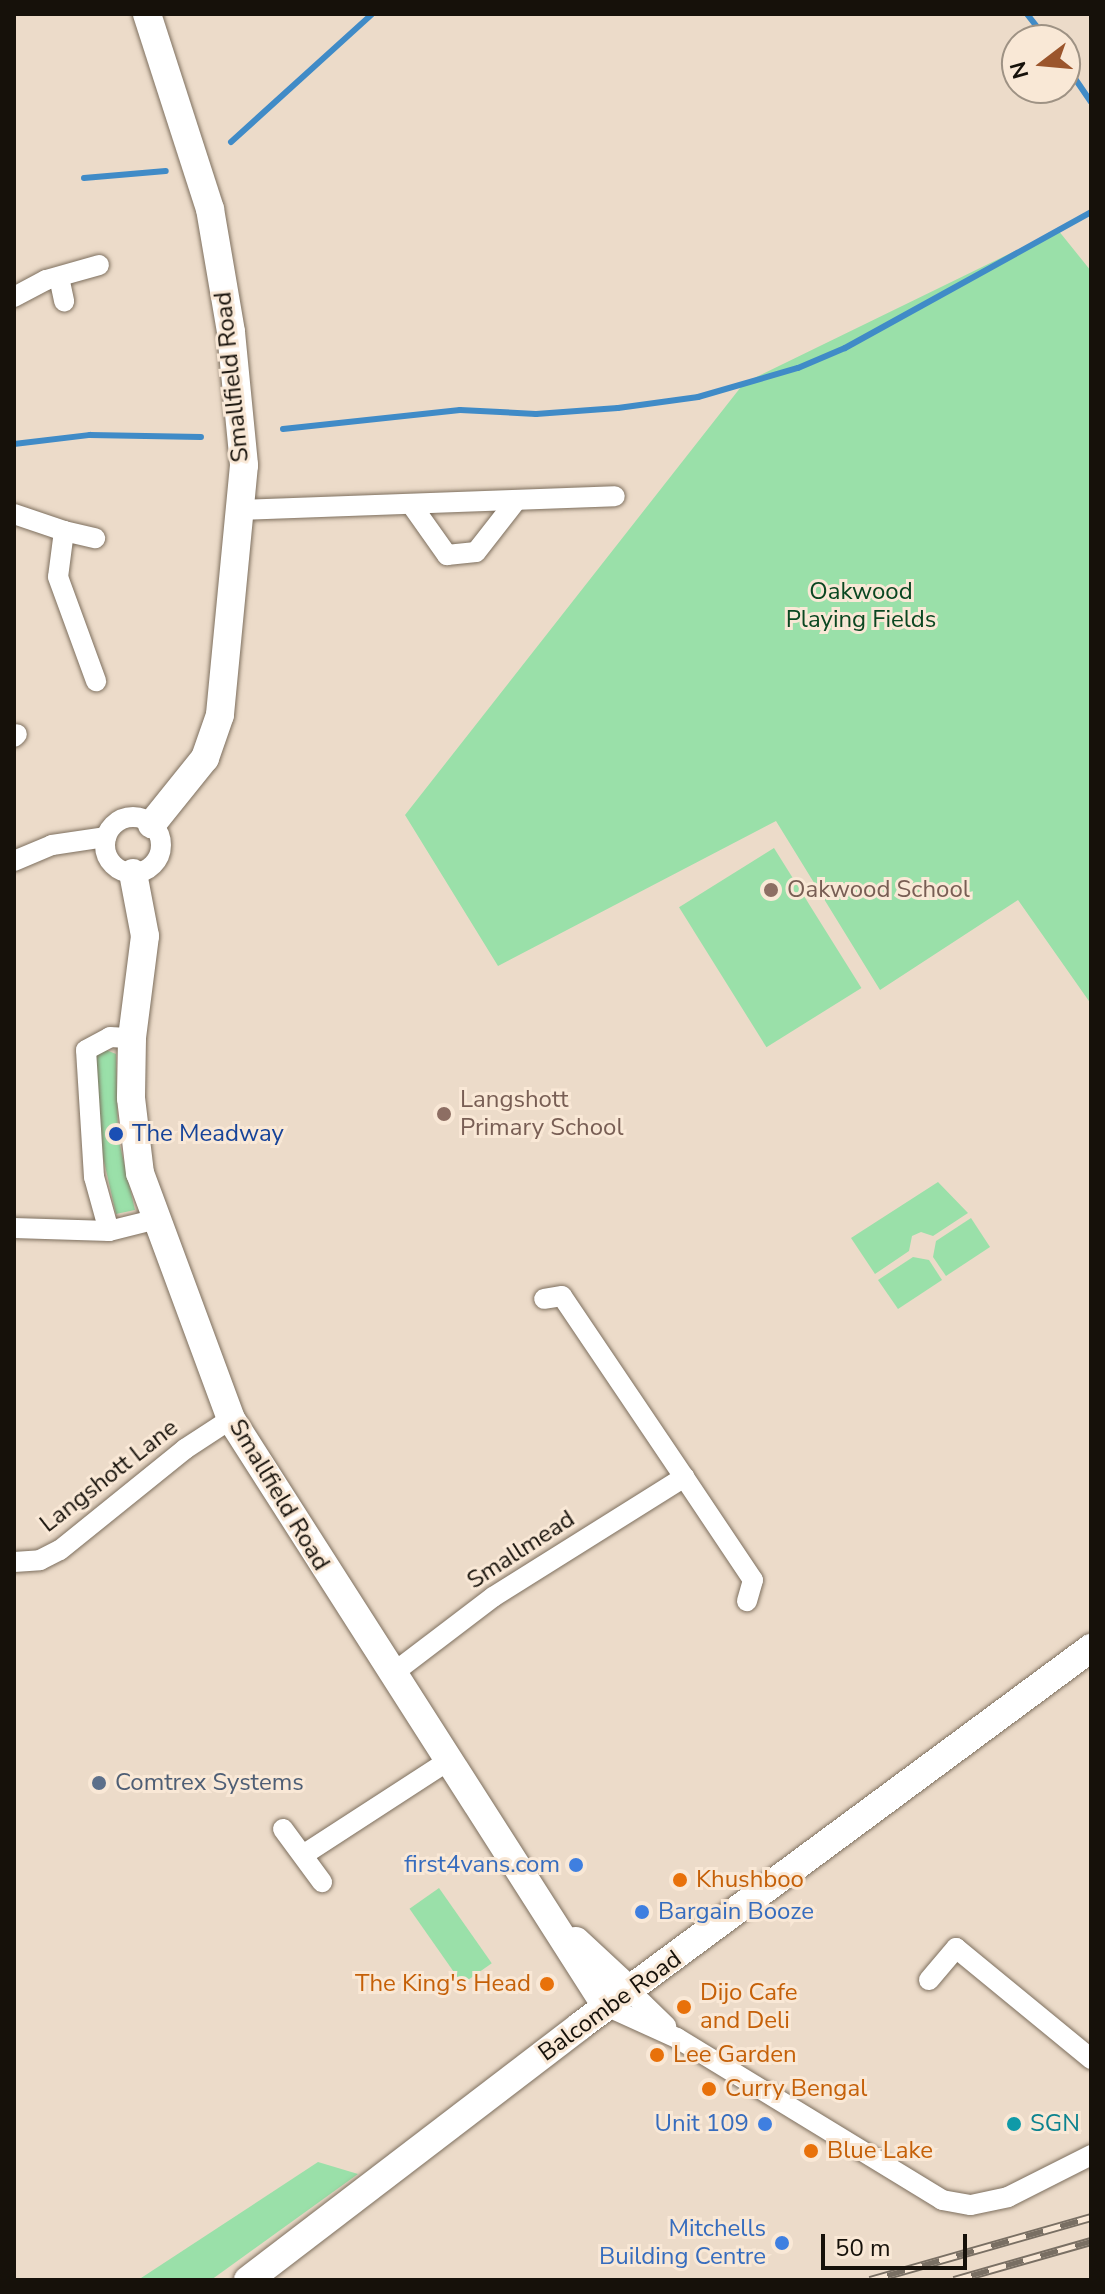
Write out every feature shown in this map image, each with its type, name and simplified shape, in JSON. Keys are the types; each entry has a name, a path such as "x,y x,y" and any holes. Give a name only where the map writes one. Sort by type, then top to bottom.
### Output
{"street":[{"name":"Smallfield Road","path":"147,14 210,209 234,363 244,465 220,715 205,758 152,824"},
{"path":"14,297 59,277 99,265"},
{"path":"59,277 64,301"},
{"path":"239,510 413,507 615,496"},
{"path":"413,507 447,555 476,552 515,502"},
{"path":"14,514 95,538"},
{"path":"64,531 58,577 98,646 96,681"},
{"path":"14,861 52,845 106,837 123,819 138,818 152,824 161,841 157,859 133,873 108,857 106,837"},
{"name":"Smallfield Road","path":"133,873 145,952 132,1038 136,1152 153,1220 231,1419 606,2006"},
{"path":"109,1231 94,1177 86,1050 110,1037 132,1038"},
{"path":"14,1228 109,1231 153,1220"},
{"path":"553,1298 684,1477 750,1590"},
{"name":"Langshott Lane","path":"14,1562 40,1560 60,1550 185,1449 231,1419"},
{"name":"Smallmead","path":"392,1674 493,1597 684,1477"},
{"name":"Balcombe Road","path":"248,2280 606,2006 1091,1648"},
{"path":"303,1855 448,1761"},
{"path":"283,1829 322,1882"},
{"path":"558,1930 629,1990 677,2038"},
{"path":"929,1980 956,1948 1091,2059"},
{"path":"606,2006 677,2038 942,2200 971,2205 1008,2197 1091,2155"}],"green space":[{"name":"Oakwood Playing Fields","path":"1058,230 1091,271 1091,1004 1018,900 880,990 776,821 498,966 405,815 744,383"},
{"path":"774,848 861,988 766,1047 679,907"},
{"path":"101,1048 116,1054 118,1137 135,1210 116,1214 98,1135 93,1055"},
{"path":"938,1182 968,1213 933,1236 921,1232 912,1236 909,1251 875,1274 851,1238"},
{"path":"971,1218 990,1247 946,1276 933,1257 936,1241"},
{"path":"913,1257 929,1260 942,1280 898,1309 878,1280"},
{"path":"439,1888 492,1963 462,1984 410,1909"},
{"path":"318,2162 358,2174 211,2280 138,2280"}],"waterway":[{"path":"231,142 372,14"},
{"path":"1027,14 1035,24"},
{"path":"1081,87 1091,102"},
{"path":"84,178 166,171"},
{"path":"283,429 460,410 536,414 618,408 698,397 798,368 845,348 1091,212"},
{"path":"14,444 90,435 201,437"}],"railway":[{"path":"870,2280 1091,2217"},
{"path":"954,2280 1091,2241"}],"place":[{"name":"Oakwood School","path":"771,890"},
{"name":"Langshott Primary School","path":"444,1114"},
{"name":"The Meadway","path":"116,1134"},
{"name":"Comtrex Systems","path":"99,1783"},
{"name":"first4vans.com","path":"576,1865"},
{"name":"Khushboo","path":"680,1880"},
{"name":"Bargain Booze","path":"642,1912"},
{"name":"The King's Head","path":"547,1984"},
{"name":"Dijo Cafe and Deli","path":"684,2007"},
{"name":"Lee Garden","path":"657,2055"},
{"name":"Curry Bengal","path":"709,2089"},
{"name":"Unit 109","path":"765,2124"},
{"name":"SGN","path":"1014,2124"},
{"name":"Blue Lake","path":"811,2151"},
{"name":"Mitchells Building Centre","path":"782,2243"}]}
